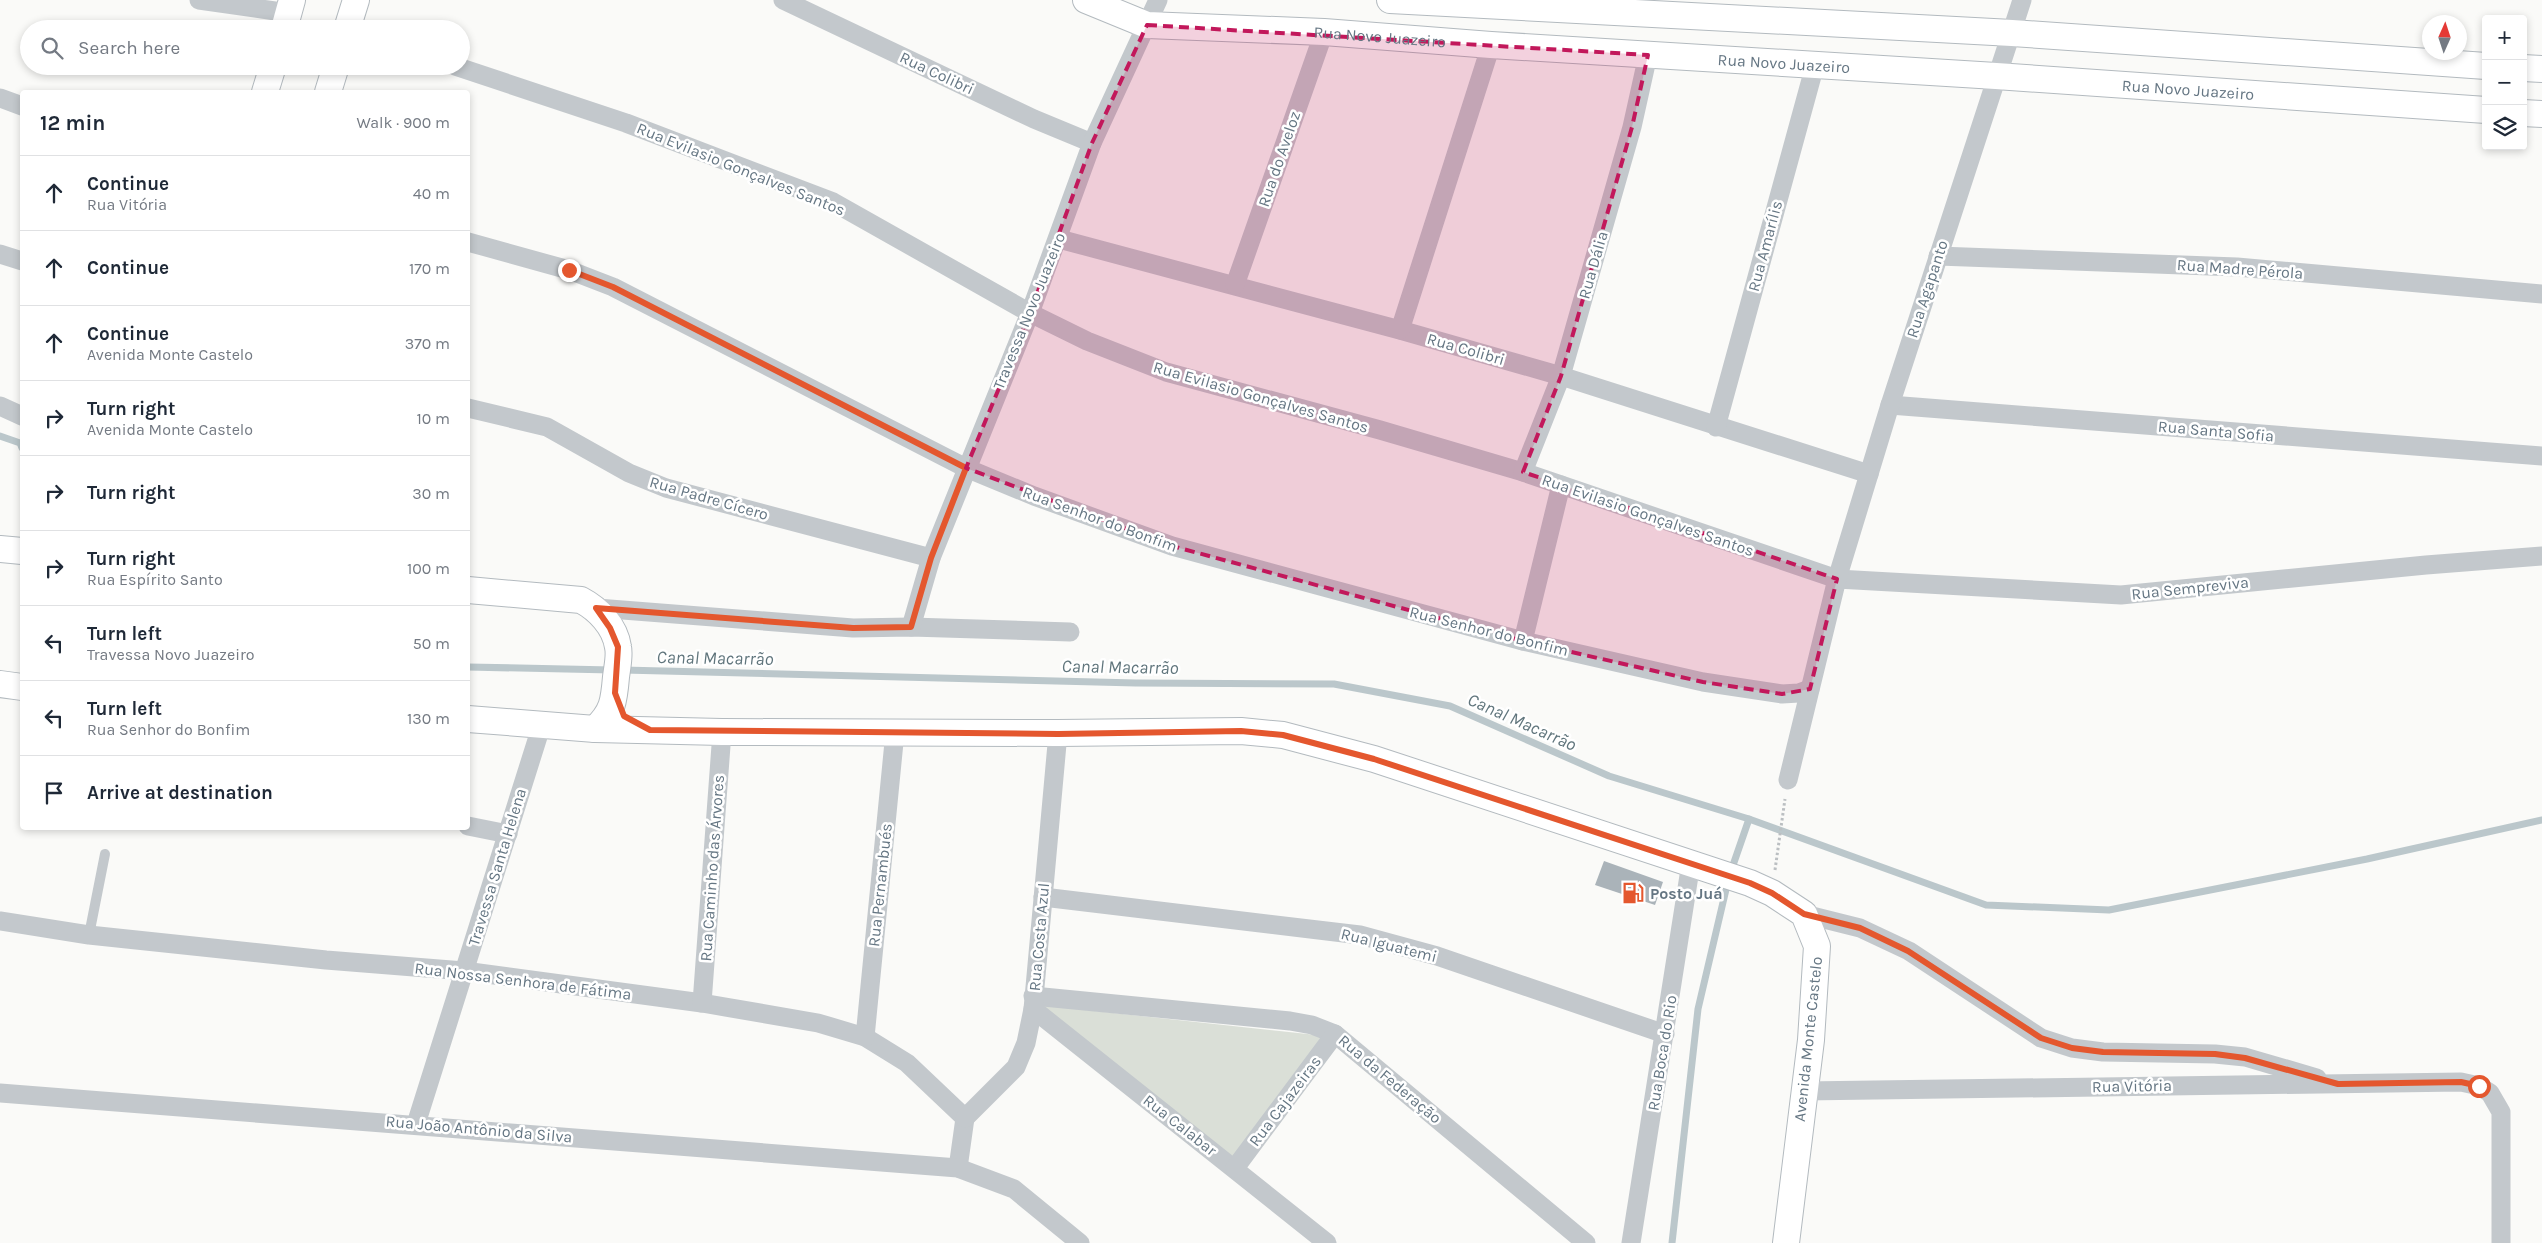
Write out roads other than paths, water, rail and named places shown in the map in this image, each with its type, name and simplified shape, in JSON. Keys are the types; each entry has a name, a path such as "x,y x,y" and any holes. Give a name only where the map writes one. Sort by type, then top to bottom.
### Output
{"street":[{"path":"199,0 288,14"},
{"path":"350,20 356,0"},
{"name":"Rua Colibri","path":"783,0 1034,119 1092,143"},
{"name":"Rua Novo Juazeiro","path":"1086,0 1147,25 1324,32 1491,45 1996,76 2482,110"},
{"name":"Travessa Novo Juazeiro","path":"911,627 931,558 1059,239 1092,143 1158,0"},
{"path":"1390,0 1651,7 2482,66"},
{"name":"Rua Agapanto","path":"1788,780 1837,579 1890,405 2022,0"},
{"name":"Rua do Aveloz","path":"1235,285 1324,32"},
{"path":"1400,330 1491,45"},
{"name":"Rua Dália","path":"1523,472 1561,376 1632,127 1648,54"},
{"name":"Rua Amarílis","path":"1716,426 1815,65"},
{"path":"2527,68 2542,69"},
{"name":"Rua Evilasio Gonçalves Santos","path":"470,71 626,123 833,202 1030,313 1087,341 1166,372 1380,430 1523,472 1837,579"},
{"path":"266,90 270,75"},
{"path":"329,90 333,75"},
{"path":"0,98 20,105"},
{"path":"2527,113 2542,114"},
{"name":"Rua Colibri","path":"1059,239 1400,330 1561,376 1869,474"},
{"name":"Rua Senhor do Bonfim","path":"470,243 569,270 613,287 966,468 1034,496 1172,546 1523,641 1703,682 1792,694 1810,689"},
{"path":"0,254 20,261"},
{"name":"Rua Madre Pérola","path":"1938,256 2237,267 2542,294"},
{"name":"Rua Santa Sofia","path":"1890,405 2542,456"},
{"path":"0,406 20,415"},
{"name":"Rua Padre Cícero","path":"470,408 547,427 629,472 666,488 931,558"},
{"path":"1523,641 1560,485"},
{"path":"0,549 20,551"},
{"name":"Rua Sempreviva","path":"1837,579 2121,594 2426,564 2542,556"},
{"path":"470,590 581,600 596,608 853,628 911,627 1070,632"},
{"path":"595,728 608,717 613,706 618,647 610,628 596,608"},
{"path":"0,684 20,687"},
{"path":"615,693 624,716 650,730"},
{"path":"470,719 595,728 722,732 1058,734 1241,731 1283,735 1374,759 1745,881 1772,893 1804,914 1860,928 1908,951 2041,1038 2072,1048 2103,1052 2215,1054 2245,1058 2338,1084"},
{"name":"Travessa Santa Helena","path":"416,1124 542,724"},
{"name":"Rua Caminho das Árvores","path":"702,1003 722,732"},
{"name":"Rua Pernambués","path":"865,1037 895,732"},
{"name":"Rua Costa Azul","path":"965,1118 1016,1067 1026,1043 1033,1002 1058,734"},
{"path":"470,826 508,834"},
{"name":"Rua Boca do Rio","path":"1631,1243 1665,1034 1703,867"},
{"name":"Rua Iguatemi","path":"1043,897 1360,935 1437,956 1665,1034"},
{"name":"Avenida Monte Castelo","path":"1786,1243 1816,993 1817,946 1804,914"},
{"name":"Rua Nossa Senhora de Fátima","path":"0,921 89,935 326,960 464,972 702,1003 818,1023 865,1037 907,1063 965,1118"},
{"name":"Rua da Federação","path":"1033,1002 1290,1021 1312,1025 1335,1034 1586,1243"},
{"name":"Rua Calabar","path":"1033,1002 1327,1243"},
{"name":"Rua Cajazeiras","path":"1235,1168 1335,1034"},
{"name":"Rua Vitória","path":"1804,1091 2461,1082 2479,1086 2490,1093 2500,1112 2501,1243"},
{"name":"Rua João Antônio da Silva","path":"0,1093 416,1124 958,1168 1014,1189 1080,1243"},
{"path":"958,1168 965,1118"}],"lane":[{"path":"89,935 105,854"}],"waterway":[{"name":"Canal Macarrão","path":"0,436 20,443"},
{"name":"Canal Macarrão","path":"470,667 612,670"},
{"name":"Canal Macarrão","path":"623,670 1136,683 1334,684 1450,706 1609,776 1749,819 1986,905 2109,910 2367,859 2542,820"},
{"path":"1731,871 1749,819"},
{"path":"1672,1243 1698,1009 1728,881"}],"place":[{"name":"Posto Juá","path":"1633,893"}]}
